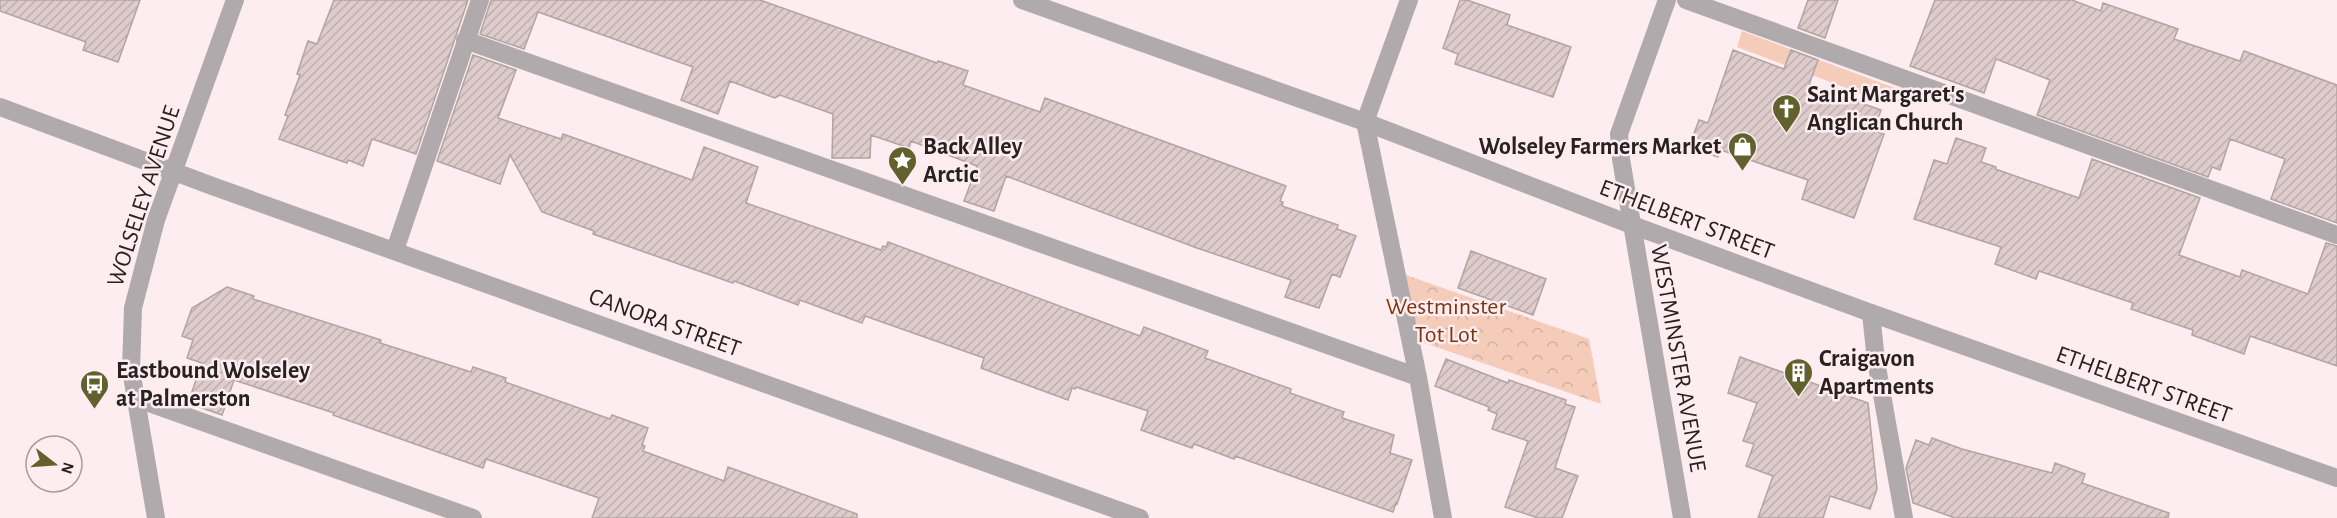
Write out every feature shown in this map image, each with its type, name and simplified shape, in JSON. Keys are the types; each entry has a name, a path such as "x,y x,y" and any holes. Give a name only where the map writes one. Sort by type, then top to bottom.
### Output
{"street":[{"name":"WOLSELEY AVENUE","path":"156,518 135,398 130,341 133,308 144,258 235,0"},
{"path":"395,250 480,0"},
{"name":"ETHELBERT STREET","path":"1022,0 1365,122 1632,225 1871,313 2337,478"},
{"path":"1409,0 1365,122 1418,377 1443,518"},
{"name":"WESTMINSTER AVENUE","path":"1667,0 1618,134 1682,518"},
{"path":"1686,0 2337,235"},
{"path":"465,40 1418,377"},
{"name":"CANORA STREET","path":"0,107 1140,518"},
{"path":"1871,313 1876,361 1905,518"},
{"path":"135,398 472,518"}],"green space":[{"path":"1742,31 1895,88 1889,104 1737,47"},
{"name":"Westminster Tot Lot","path":"1403,274 1589,339 1601,404 1416,340"}],"building":[{"path":"0,0 140,0 118,62 83,50 86,42 0,11"},
{"path":"334,0 468,0 416,154 372,139 363,166 348,160 347,163 279,139 288,116 285,115 300,75 297,74 308,41 317,44"},
{"path":"491,0 760,0 937,63 938,61 968,71 963,85 1040,112 1045,98 1286,186 1280,201 1283,202 1282,206 1338,225 1337,229 1356,236 1340,277 1332,274 1319,308 1285,297 1291,280 1197,248 1006,176 994,211 964,201 977,166 911,141 909,148 871,135 870,158 832,158 833,114 780,95 775,98 730,81 718,114 681,100 693,67 538,12 524,49 480,34"},
{"path":"1460,0 1467,0 1510,15 1507,25 1571,47 1553,97 1455,64 1458,54 1443,48"},
{"path":"1808,0 1838,0 1825,38 1798,28"},
{"path":"1935,0 2072,0 2101,11 2103,3 2178,29 2174,39 2240,61 2244,51 2337,85 2337,223 2271,199 2285,159 2230,139 2220,170 2212,167 2208,177 2037,115 2050,80 1996,59 1984,93 1910,66"},
{"name":"Saint Margaret's Anglican Church","path":"1733,50 1784,69 1791,50 1818,60 1809,85 1881,110 1874,131 1884,134 1854,218 1802,199 1808,180 1721,150 1718,157 1689,147 1699,120 1708,123"},
{"path":"473,55 516,70 498,118 561,139 563,134 692,180 704,147 758,167 746,203 881,250 888,242 1140,336 1144,327 1208,351 1205,358 1291,389 1290,393 1344,412 1342,418 1394,435 1390,453 1412,460 1397,504 1393,512 1235,456 1234,459 1194,444 1192,448 1141,430 1148,411 1076,387 1072,388 1068,400 981,368 984,358 865,316 862,323 800,300 798,305 593,234 594,231 542,212 510,155 500,184 437,161"},
{"path":"1956,138 1986,148 1981,162 1996,167 1995,169 2079,198 2092,159 2200,198 2179,255 2240,277 2242,270 2308,294 2326,243 2337,246 2337,366 2250,336 2244,354 2192,335 2193,330 2131,309 2133,303 2039,271 2036,279 1995,264 2001,247 1914,219 1934,160 1947,164"},
{"path":"1471,251 1546,279 1533,315 1458,288"},
{"path":"227,287 254,296 253,299 381,340 380,343 471,372 473,367 506,378 505,382 610,419 612,415 648,428 642,445 645,446 643,451 724,481 728,467 857,514 857,518 592,518 599,498 486,459 483,468 333,415 334,413 234,380 222,415 188,403 202,363 187,358 193,340 182,336 192,308"},
{"path":"1740,357 1868,403 1877,489 1870,509 1830,496 1823,518 1758,518 1773,476 1746,466 1754,444 1743,441 1757,403 1728,393"},
{"path":"1446,359 1508,383 1509,380 1566,400 1565,404 1575,407 1555,468 1578,476 1562,518 1538,518 1505,507 1528,441 1492,429 1497,414 1488,410 1489,407 1435,386"},
{"path":"1932,438 1962,449 2052,473 2055,463 2085,474 2082,483 2169,513 2168,518 1955,518 1913,503 1906,468 1916,440 1929,445"}],"place":[{"name":"Saint Margaret's Anglican Church","path":"1786,134"},
{"name":"Wolseley Farmers Market","path":"1742,172"},
{"name":"Back Alley Arctic","path":"902,186"},
{"name":"Craigavon Apartments","path":"1798,398"},
{"name":"Eastbound Wolseley at Palmerston","path":"95,410"}]}
